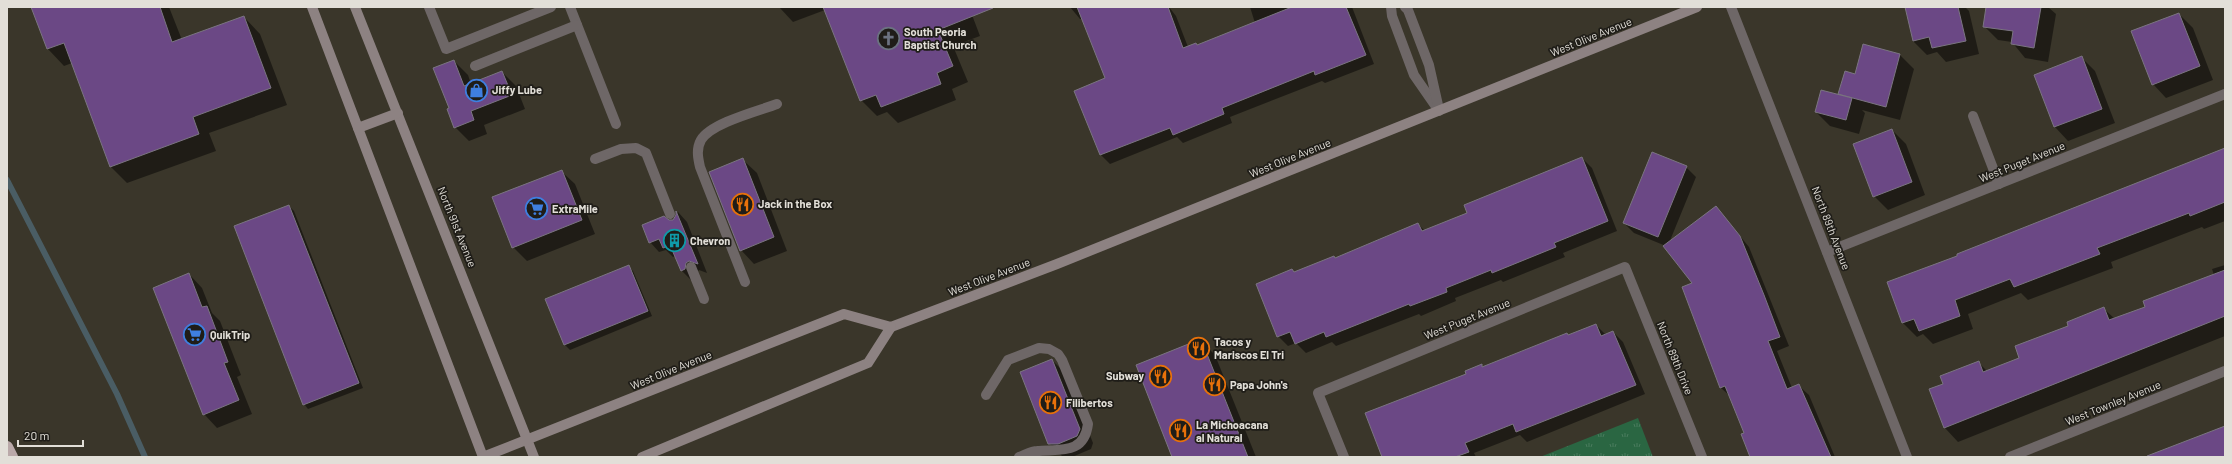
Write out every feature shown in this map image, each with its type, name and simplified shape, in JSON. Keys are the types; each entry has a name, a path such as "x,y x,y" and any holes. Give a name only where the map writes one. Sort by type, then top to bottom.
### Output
{"highway":[{"path":"7,447 12,457"}],"main road":[{"path":"312,7 483,457"},
{"name":"North 91st Avenue","path":"356,7 534,457"},
{"name":"West Olive Avenue","path":"483,457 844,314 891,328 1057,264 1697,7"},
{"path":"358,128 398,113"},
{"path":"642,457 868,363 891,328"}],"street":[{"path":"429,7 446,49 551,7"},
{"path":"570,7 616,124"},
{"path":"1391,7 1392,16 1414,75 1439,111"},
{"path":"1405,7 1408,10 1429,65 1439,111"},
{"name":"North 89th Avenue","path":"1732,7 1907,457"},
{"path":"474,66 577,26"},
{"name":"West Puget Avenue","path":"1827,252 2225,94"},
{"path":"745,282 700,167 697,151 702,139 715,127 777,104"},
{"path":"1973,116 2000,184"},
{"path":"595,159 621,149 636,148 646,153 670,214"},
{"path":"691,267 704,299"},
{"name":"West Puget Avenue","path":"1344,457 1318,393 1625,267"},
{"name":"North 89th Drive","path":"1625,267 1702,457"},
{"path":"986,395 1008,360 1039,348 1049,349 1058,354 1062,360 1088,424 1087,435 1084,441 1063,451 1035,451 1019,457"},
{"name":"West Townley Avenue","path":"2010,457 2225,371"}],"green space":[{"path":"1638,418 1653,457 1540,457"}],"building":[{"path":"31,7 160,7 172,42 244,16 271,88 193,117 199,134 110,167 64,43 47,49"},
{"name":"South Peoria Baptist Church","path":"823,7 993,8 938,30 953,66 937,73 941,84 881,107 876,95 860,101"},
{"path":"1077,7 1168,7 1183,48 1196,43 1197,45 1292,7 1346,7 1366,55 1315,75 1314,71 1222,108 1224,114 1173,135 1170,128 1100,155 1074,91 1105,78"},
{"path":"1905,7 1958,7 1966,41 1932,48 1929,37 1913,41"},
{"path":"1986,7 2041,7 2034,48 2011,44 2013,31 1983,27"},
{"path":"2179,13 2200,66 2152,85 2131,31"},
{"path":"1863,44 1900,54 1886,107 1838,94 1845,71 1855,74"},
{"path":"2082,56 2102,109 2054,127 2034,75"},
{"name":"Jiffy Lube","path":"454,60 464,86 502,71 512,95 471,111 474,120 454,128 447,109 449,108 433,68"},
{"path":"1821,90 1852,98 1846,120 1815,112"},
{"path":"1892,129 1912,182 1873,197 1853,144"},
{"path":"2225,148 2225,202 2190,216 2189,213 2097,248 2100,254 2014,287 2010,279 1955,300 1960,316 1919,331 1914,319 1902,323 1887,282 1957,256 1957,254"},
{"path":"1652,152 1687,166 1658,237 1623,223"},
{"path":"1582,157 1608,221 1554,243 1556,247 1492,273 1491,270 1446,288 1447,292 1410,306 1409,304 1326,337 1324,332 1295,344 1290,332 1277,337 1256,284 1292,269 1294,272 1334,256 1335,258 1418,223 1422,231 1467,213 1464,205"},
{"name":"Jack in the Box","path":"743,158 774,237 740,251 709,172"},
{"name":"ExtraMile","path":"562,170 582,220 512,248 492,197"},
{"name":"QuikTrip","path":"289,205 359,383 303,405 234,226"},
{"path":"1716,206 1740,236 1764,295 1780,337 1768,341 1787,389 1799,384 1831,457 1750,457 1741,434 1744,433 1725,386 1720,388 1682,287 1692,283 1663,246"},
{"name":"Chevron","path":"676,211 698,264 689,261 686,263 685,269 681,271 670,245 663,248 659,239 649,243 642,225 664,216 669,220 673,220 676,215"},
{"path":"629,265 648,311 564,345 545,299"},
{"path":"2225,270 2225,316 1944,428 1929,389 1943,384 1940,376 1979,361 1983,372 2019,358 2015,346 2068,326 2067,322 2104,307 2109,320 2145,307 2143,301"},
{"name":"QuikTrip","path":"189,273 202,307 207,306 228,362 224,363 239,400 203,415 153,288"},
{"path":"1596,324 1601,336 1613,331 1636,385 1516,432 1513,424 1465,443 1469,452 1455,457 1382,457 1365,413 1466,374 1465,371 1482,364 1482,367 1567,333 1568,335"},
{"path":"1201,339 1248,457 1172,457 1136,365"},
{"name":"Filibertos","path":"1052,359 1080,429 1077,436 1058,444 1048,444 1020,372"},
{"path":"2225,426 2225,457 2147,457 2147,456"}],"waterway":[{"path":"7,180 117,394 145,457"}],"place":[{"name":"South Peoria Baptist Church","path":"889,38"},
{"name":"Jiffy Lube","path":"476,90"},
{"name":"Jack in the Box","path":"742,204"},
{"name":"ExtraMile","path":"537,209"},
{"name":"Chevron","path":"674,241"},
{"name":"QuikTrip","path":"194,335"},
{"name":"Tacos y Mariscos El Tri","path":"1198,348"},
{"name":"Subway","path":"1160,376"},
{"name":"Papa John's","path":"1214,385"},
{"name":"Filibertos","path":"1051,403"},
{"name":"La Michoacana al Natural","path":"1180,431"}]}
